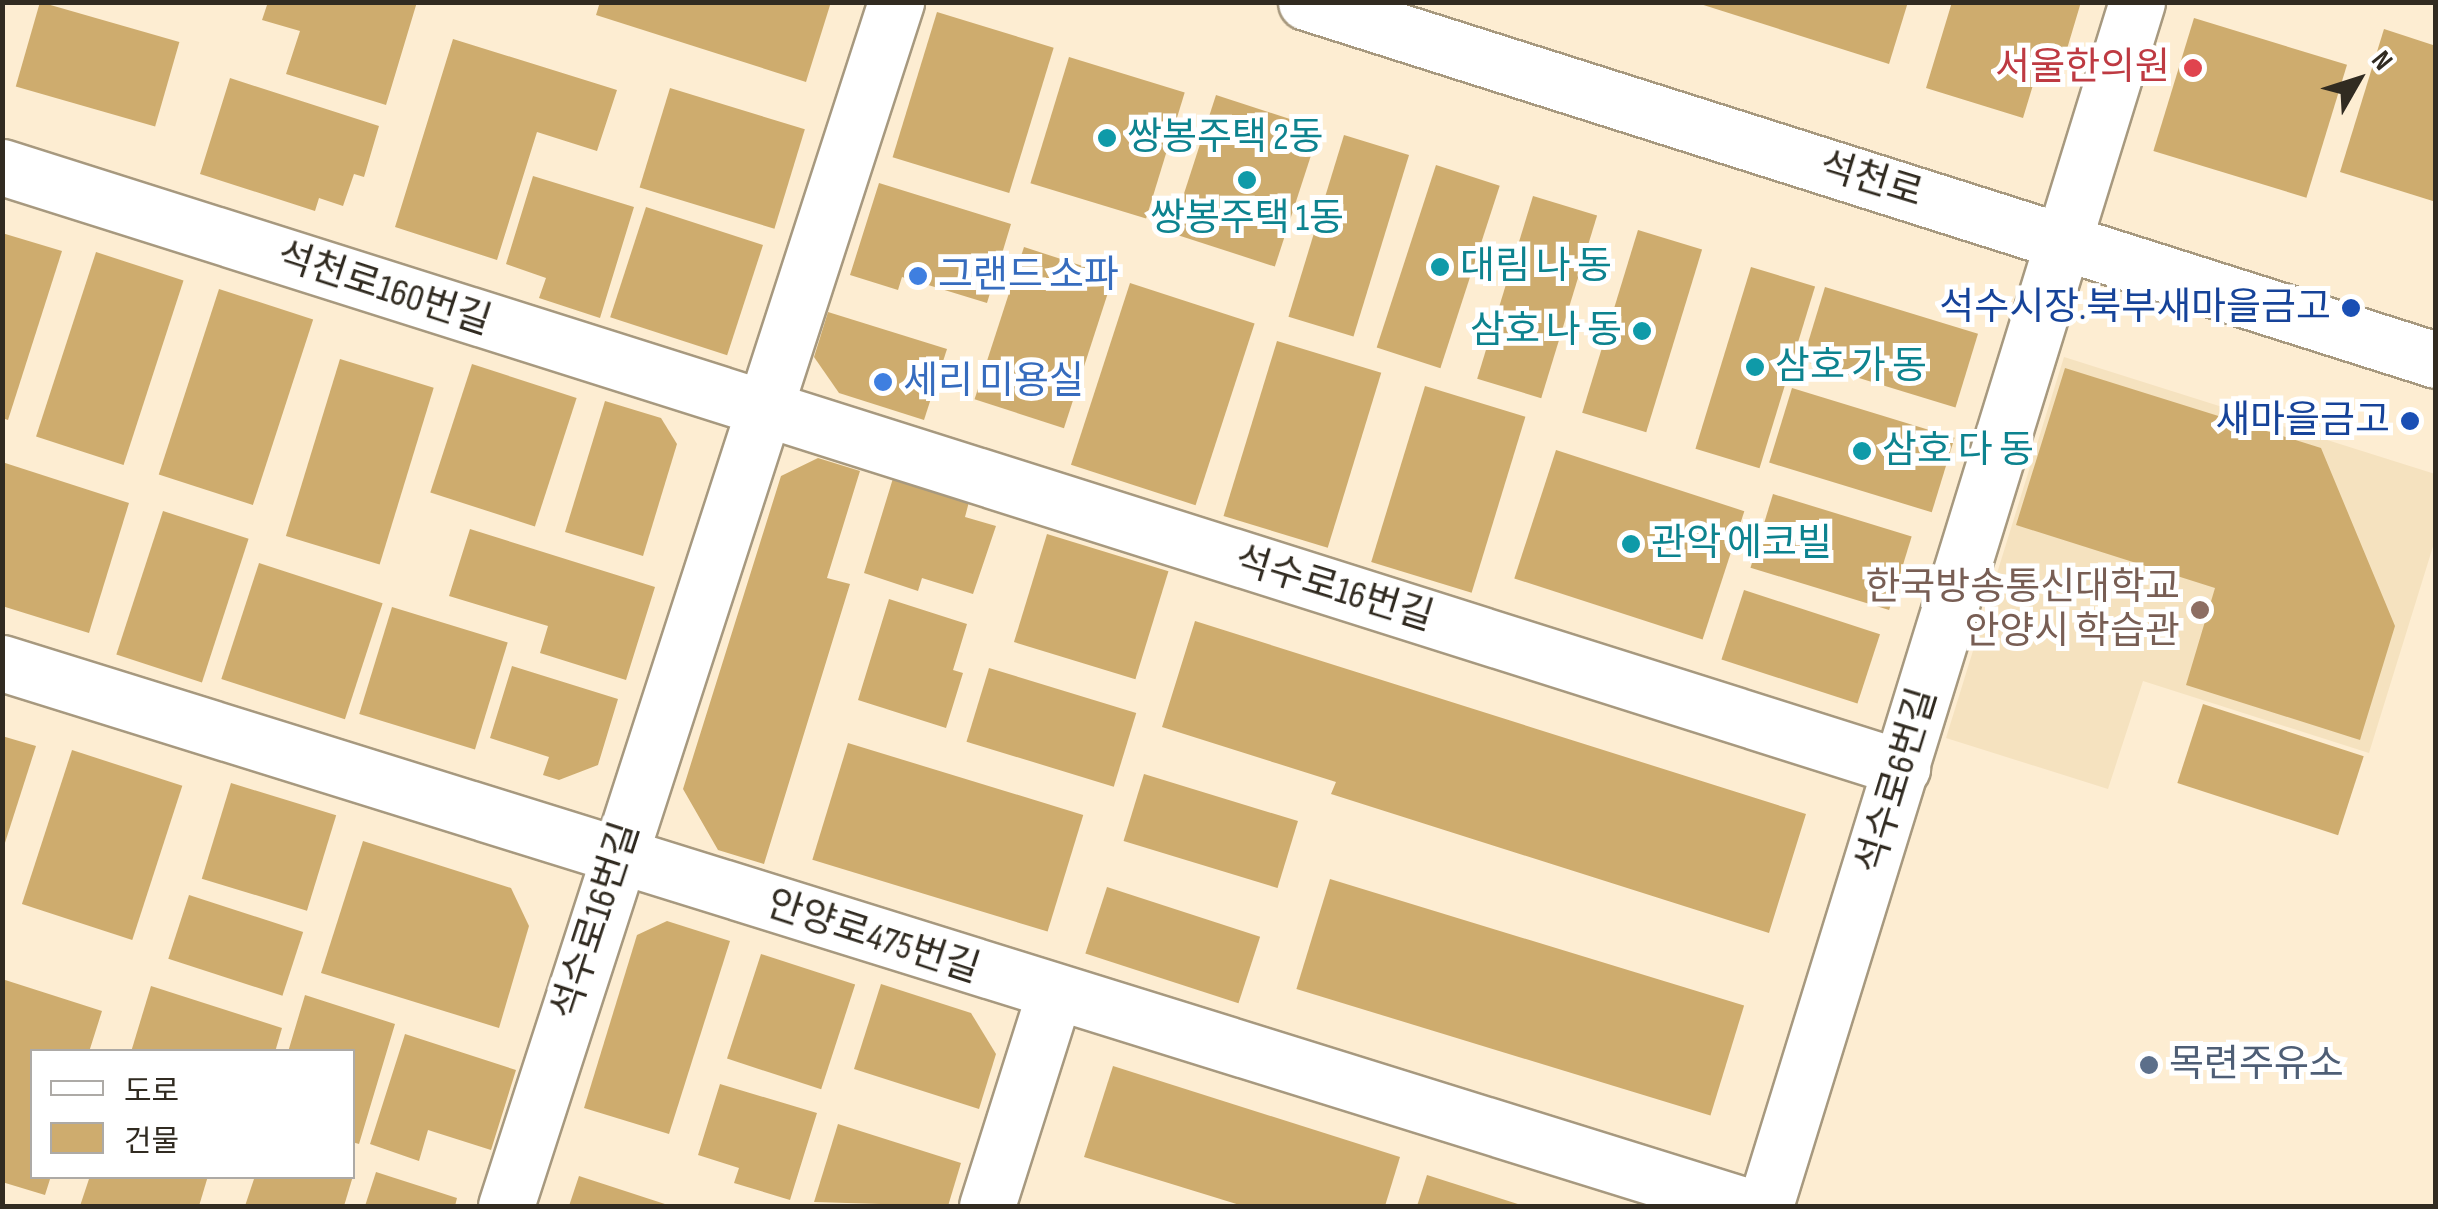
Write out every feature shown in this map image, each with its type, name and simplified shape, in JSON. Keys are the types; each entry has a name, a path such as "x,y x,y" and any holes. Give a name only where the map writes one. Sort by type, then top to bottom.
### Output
{"street":[{"name":"석수로16번길","path":"506,1206 616,855 766,410 896,2"},
{"name":"석천로","path":"1306,2 2436,360"},
{"name":"석수로6번길","path":"1765,1206 1902,768 2060,240 2137,2"},
{"name":"석천로160번길","path":"2,167 766,410"},
{"name":"석수로16번길","path":"766,410 1902,768"},
{"name":"안양로475번길","path":"2,663 1054,995 1746,1206"},
{"path":"987,1206 1054,995"}],"shaded area":[{"name":"한국방송통신대학교 안양시 학습관","path":"2064,357 2435,474 2435,540 2369,753 2143,681 2108,789 1946,738"}],"building":[{"path":"40,2 179,42 155,127 16,87"},
{"path":"268,2 417,2 386,105 286,74 300,31 262,20"},
{"path":"600,2 831,2 806,82 596,15"},
{"path":"1694,2 1908,2 1889,64"},
{"path":"1952,2 2081,2 2064,59 2043,52 2023,118 1926,88"},
{"path":"937,12 1054,48 1009,193 893,157"},
{"path":"2194,18 2347,65 2306,198 2153,151"},
{"path":"2384,29 2436,46 2436,202 2340,172"},
{"path":"453,39 617,90 597,151 537,132 497,260 395,227"},
{"name":"쌍봉주택 2동","path":"1069,57 1185,92 1146,219 1030,183"},
{"path":"230,78 379,126 364,177 354,174 343,206 319,198 315,211 200,174"},
{"path":"670,88 805,129 774,229 640,187"},
{"name":"쌍봉주택 1동","path":"1216,95 1320,129 1275,267 1171,233"},
{"path":"1344,135 1409,155 1353,337 1288,317"},
{"name":"대림 나 동","path":"1436,165 1500,186 1440,368 1377,348"},
{"path":"533,176 634,207 600,318 539,298 546,278 506,264"},
{"path":"879,183 1011,224 987,303 902,277 898,290 850,275"},
{"path":"1533,196 1597,216 1541,398 1477,379"},
{"path":"646,207 763,245 727,355 610,317"},
{"name":"삼호 나 동","path":"1638,230 1702,250 1646,432 1582,413"},
{"path":"2,233 62,251 8,420 2,418"},
{"path":"1024,247 1113,276 1064,428 975,399"},
{"path":"96,252 183,280 124,465 36,437"},
{"name":"삼호 가 동","path":"1751,267 1815,287 1760,468 1695,449"},
{"path":"1130,283 1255,323 1196,505 1071,465"},
{"path":"1825,287 1978,334 1955,407 1802,361"},
{"path":"219,289 313,320 253,505 159,474"},
{"path":"828,312 947,349 924,420 839,393 814,357"},
{"path":"1277,341 1381,373 1328,548 1223,516"},
{"path":"340,359 434,388 380,565 286,536"},
{"path":"472,364 577,398 535,526 430,492"},
{"name":"한국방송통신대학교 안양시 학습관","path":"2065,368 2321,448 2395,626 2360,740 2186,685 2215,588 2016,525"},
{"path":"1425,386 1525,417 1472,593 1371,562"},
{"name":"삼호 다 동","path":"1792,388 1955,438 1932,512 1769,463"},
{"path":"605,401 661,418 677,444 643,556 565,532"},
{"name":"관악 에코빌","path":"1556,450 1744,511 1703,640 1514,578"},
{"path":"818,458 860,471 827,578 850,584 764,864 718,850 683,789 781,476"},
{"path":"2,462 129,503 89,633 2,606"},
{"path":"894,475 970,498 965,517 996,526 973,594 922,578 918,591 864,573"},
{"path":"1773,494 1912,536 1889,610 1750,568"},
{"path":"163,511 249,539 202,682 116,655"},
{"path":"470,529 655,587 626,680 540,653 548,626 449,596"},
{"path":"1047,534 1168,571 1135,679 1014,642"},
{"path":"259,563 383,603 345,719 221,679"},
{"path":"1744,590 1880,634 1857,704 1721,659"},
{"path":"889,599 967,624 953,670 963,673 946,728 858,700"},
{"path":"392,607 508,642 475,749 359,714"},
{"path":"1195,621 1806,814 1769,933 1331,794 1336,782 1162,727"},
{"path":"512,666 618,699 598,765 559,780 543,775 549,757 490,738"},
{"path":"989,668 1136,713 1114,787 966,742"},
{"path":"2203,704 2364,756 2338,835 2177,783"},
{"path":"2,736 36,746 3,849 2,849"},
{"path":"848,743 1083,815 1048,932 812,860"},
{"path":"72,750 182,786 132,940 22,904"},
{"path":"1144,774 1298,821 1277,888 1124,841"},
{"path":"231,783 336,815 307,911 202,879"},
{"path":"363,841 511,888 529,926 499,1028 321,973"},
{"path":"1330,879 1744,1006 1710,1116 1296,989"},
{"path":"1107,887 1260,937 1238,1003 1085,954"},
{"path":"189,895 303,932 282,996 168,959"},
{"path":"667,921 730,941 669,1134 584,1108 637,935"},
{"path":"761,954 855,985 821,1089 727,1059"},
{"path":"2,979 102,1011 90,1049 30,1049 30,1179 50,1179 45,1195 2,1182"},
{"path":"881,984 971,1013 996,1054 979,1109 854,1069"},
{"path":"151,986 282,1028 276,1049 132,1049"},
{"path":"305,995 395,1024 359,1144 355,1143 355,1049 289,1049"},
{"path":"405,1034 516,1070 491,1150 428,1130 419,1161 370,1144"},
{"path":"1113,1066 1400,1157 1385,1206 1243,1206 1084,1157"},
{"path":"720,1084 817,1113 790,1200 734,1183 739,1168 698,1155"},
{"path":"838,1124 961,1163 948,1206 814,1202"},
{"path":"376,1172 457,1198 455,1206 365,1206"},
{"path":"1427,1175 1524,1206 1417,1206"},
{"path":"579,1176 671,1206 569,1206"},
{"path":"89,1179 207,1179 199,1206 80,1206"},
{"path":"254,1179 352,1179 344,1206 245,1206"}],"place":[{"name":"서울한의원","path":"2193,68"},
{"name":"쌍봉주택 2동","path":"1107,138"},
{"name":"쌍봉주택 1동","path":"1247,180"},
{"name":"대림 나 동","path":"1440,267"},
{"name":"그랜드 소파","path":"918,276"},
{"name":"석수시장.북부새마을금고","path":"2351,308"},
{"name":"삼호 나 동","path":"1642,331"},
{"name":"삼호 가 동","path":"1755,367"},
{"name":"세리 미용실","path":"883,382"},
{"name":"새마을금고","path":"2410,421"},
{"name":"삼호 다 동","path":"1862,451"},
{"name":"관악 에코빌","path":"1631,544"},
{"name":"한국방송통신대학교 안양시 학습관","path":"2200,610"},
{"name":"목련주유소","path":"2149,1065"}]}
